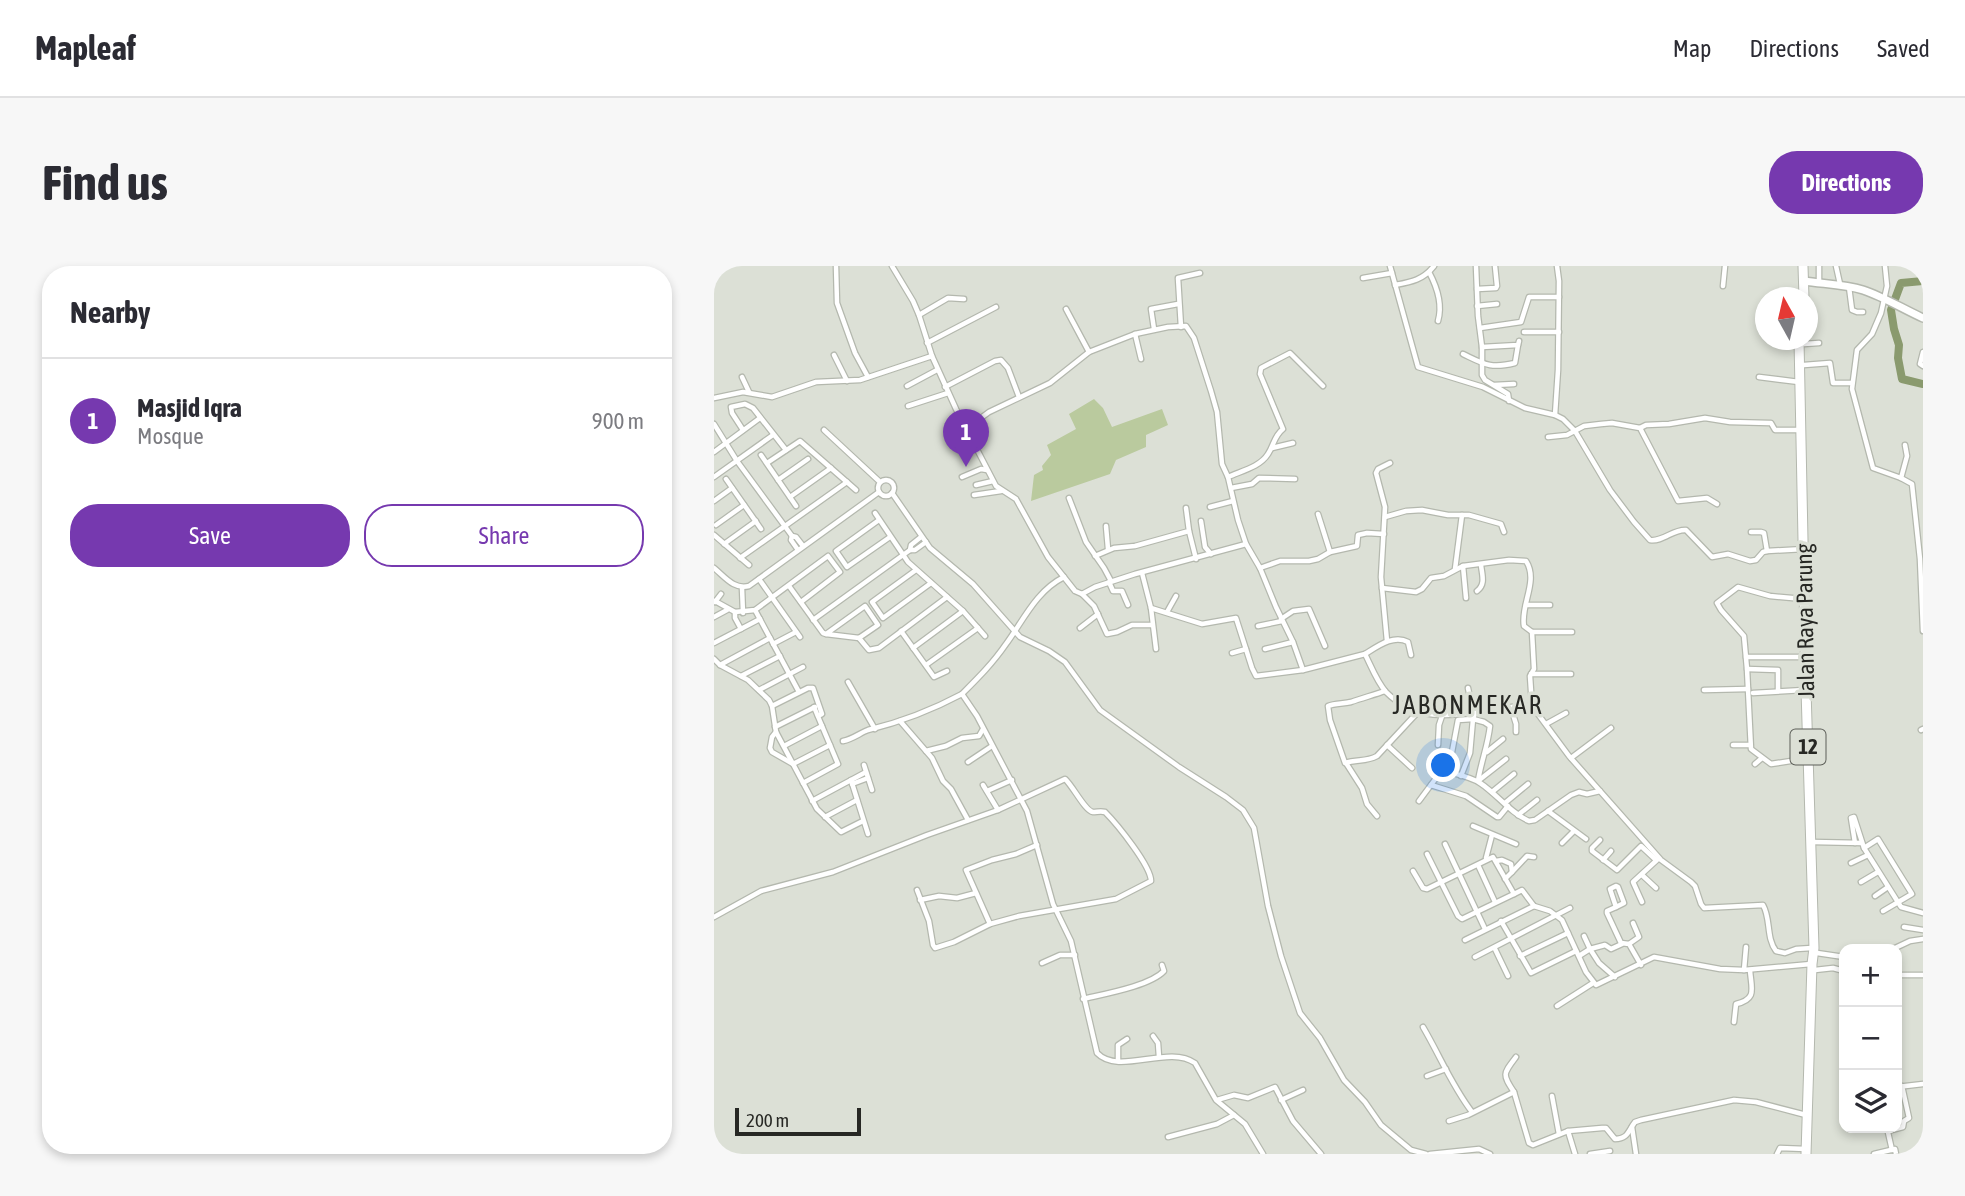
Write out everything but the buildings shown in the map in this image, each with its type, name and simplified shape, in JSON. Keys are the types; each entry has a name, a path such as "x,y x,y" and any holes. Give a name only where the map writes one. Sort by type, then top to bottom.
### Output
{"highway":[{"path":"1801,266 1803,287"},
{"path":"1801,266 1801,287"},
{"name":"Jalan Raya Parung","path":"1801,350 1799,382 1807,690"},
{"name":"Jalan Raya Parung","path":"1803,350 1807,690 1816,950"},
{"name":"Jalan Raya Parung","path":"1808,1152 1813,967 1816,950 1809,758"}],"main road":[{"path":"1804,281 1863,290 1923,318"}],"street":[{"path":"835,266 837,303 855,353 868,377"},
{"path":"892,266 913,301 937,370 996,486 1016,499 1048,557 1075,591 1089,600 1107,634 1132,625 1152,625"},
{"path":"1390,266 1418,367 1483,387 1525,408 1563,419 1575,431 1609,489 1650,540 1659,540 1682,529 1712,557 1728,554 1750,561 1756,560 1767,551 1805,549"},
{"path":"1395,285 1418,280 1434,266"},
{"path":"1476,266 1483,365 1481,370 1483,378 1508,394 1509,401"},
{"path":"1477,289 1497,286 1495,266"},
{"path":"1555,415 1559,332 1557,266"},
{"path":"1723,286 1725,266"},
{"path":"1819,266 1819,283"},
{"path":"1836,266 1840,285"},
{"path":"1885,266 1886,299 1875,328 1868,340 1857,350 1852,389 1872,468 1910,482 1913,489 1922,582 1923,631"},
{"path":"1429,272 1440,304 1437,321"},
{"path":"1181,327 1178,278 1200,273"},
{"path":"1363,278 1392,273"},
{"path":"1849,287 1852,310 1863,312"},
{"path":"1480,328 1521,323 1529,297 1559,297"},
{"path":"919,315 948,298 964,299"},
{"path":"1154,329 1150,309 1178,304"},
{"path":"1478,306 1497,304"},
{"path":"927,343 996,307"},
{"path":"1066,309 1089,352"},
{"path":"966,429 989,412 1050,383 1089,352 1154,329 1188,328 1194,338 1217,412 1222,464 1246,544 1260,568 1303,670"},
{"path":"1524,332 1559,332"},
{"path":"1135,334 1141,359"},
{"path":"1463,354 1483,365 1515,363 1519,343 1482,347"},
{"path":"1923,352 1920,360 1923,366"},
{"path":"1228,477 1256,465 1267,456 1277,434 1283,429 1260,374 1261,368 1290,353 1323,386"},
{"path":"834,355 847,382"},
{"path":"714,398 749,392 772,397 816,382 860,380 932,356"},
{"path":"945,387 1001,360 1008,368 1019,397"},
{"path":"1804,365 1830,363 1833,383 1853,383"},
{"path":"907,386 937,370"},
{"path":"742,377 749,392"},
{"path":"1759,377 1799,382"},
{"path":"1493,385 1514,384"},
{"path":"908,406 948,393"},
{"path":"743,430 731,407 745,404 753,408 786,450"},
{"path":"714,452 760,418"},
{"path":"1548,437 1567,435 1584,426 1612,423 1640,428 1705,418 1730,422 1771,423 1775,430 1802,430"},
{"path":"714,424 737,461 792,536 796,537 800,548"},
{"path":"1640,428 1678,501 1707,498 1717,504"},
{"path":"824,430 880,482"},
{"path":"714,477 772,435"},
{"path":"767,463 800,441 856,490"},
{"path":"1271,448 1293,443"},
{"path":"1901,478 1907,456 1905,444"},
{"path":"761,455 796,506"},
{"path":"778,480 808,459"},
{"path":"1387,641 1381,555 1384,498 1376,473 1378,469 1391,463"},
{"path":"790,497 831,468"},
{"path":"962,477 981,469 987,470"},
{"path":"1231,488 1252,484 1259,478 1295,479"},
{"path":"726,479 761,529"},
{"path":"892,494 885,496 879,492 877,488 880,482 890,480 894,486 892,494 921,537 941,558 973,584 1014,632 1065,662 1093,702 1108,716 1243,810 1254,828 1268,906 1300,1013 1320,1038 1344,1080 1365,1102 1381,1125 1411,1150 1428,1154 1479,1149 1490,1154"},
{"path":"976,485 993,481"},
{"path":"740,558 847,482"},
{"path":"714,501 732,488"},
{"path":"974,495 1003,491"},
{"path":"714,568 742,588 759,579 879,492"},
{"path":"1069,498 1086,542 1104,568 1113,591 1123,592 1128,605"},
{"path":"1210,507 1233,501"},
{"path":"716,525 744,505"},
{"path":"1186,508 1196,559"},
{"path":"1385,517 1415,510 1462,515 1501,524 1504,533"},
{"path":"875,513 903,556 963,611 985,636"},
{"path":"1318,514 1330,552"},
{"path":"1455,569 1462,515"},
{"path":"879,520 836,551 847,568 890,537"},
{"path":"724,544 755,521"},
{"path":"1201,521 1204,544 1211,554"},
{"path":"1106,526 1108,550"},
{"path":"1095,556 1108,550 1135,546 1189,531"},
{"path":"1751,532 1764,533 1767,551"},
{"path":"1260,568 1280,561 1318,559 1330,552 1357,546 1357,536 1362,534 1384,534"},
{"path":"714,535 749,565"},
{"path":"813,620 903,556 921,537"},
{"path":"910,550 915,550 926,542"},
{"path":"1082,594 1110,582 1246,544"},
{"path":"721,594 715,602 728,610 743,613 755,610 828,556 840,572 801,602"},
{"path":"1382,588 1419,592 1431,578 1444,576 1463,566 1522,559 1528,563 1531,577 1522,617 1524,626 1532,632 1572,632"},
{"path":"1477,591 1483,582 1481,565"},
{"path":"1463,566 1466,598"},
{"path":"916,570 872,602 883,618 931,583"},
{"path":"1142,573 1151,608 1156,649"},
{"path":"843,741 900,721 962,694 991,665 1023,616 1057,581 1064,578"},
{"path":"759,579 800,637"},
{"path":"789,586 825,634 859,638 878,625 865,606 825,634"},
{"path":"1804,599 1770,597 1738,587 1718,601 1718,606 1744,636 1751,691 1750,745 1755,753 1771,764 1809,758"},
{"path":"742,588 743,613"},
{"path":"1167,612 1176,596"},
{"path":"859,638 869,650 879,648 947,597"},
{"path":"1525,605 1550,605"},
{"path":"1151,608 1202,624 1236,618 1256,676 1303,670 1365,654 1387,641 1406,640 1411,655"},
{"path":"1258,626 1282,620 1293,611 1309,608 1325,646"},
{"path":"714,617 728,610"},
{"path":"755,610 799,692"},
{"path":"914,648 963,611"},
{"path":"735,612 734,618 741,629"},
{"path":"1080,628 1098,614"},
{"path":"714,643 760,619"},
{"path":"926,665 978,628"},
{"path":"901,631 934,677 947,671"},
{"path":"773,644 796,632"},
{"path":"1532,632 1532,706 1571,758 1658,860"},
{"path":"720,665 770,638"},
{"path":"1265,649 1293,642"},
{"path":"1232,653 1246,649"},
{"path":"1365,654 1385,691 1417,713 1442,716 1532,706"},
{"path":"741,676 780,656"},
{"path":"1746,657 1805,657"},
{"path":"714,659 741,676 769,700 776,729 817,809 841,832 863,821"},
{"path":"759,690 803,667"},
{"path":"1747,669 1778,670 1778,692"},
{"path":"1531,674 1571,674"},
{"path":"848,682 875,729"},
{"path":"772,706 813,688 817,706 822,714 818,716 838,764 803,783"},
{"path":"1461,776 1470,753 1474,711 1468,688"},
{"path":"1704,690 1807,690"},
{"path":"1377,816 1369,807 1362,788 1345,763 1328,706 1385,691"},
{"path":"962,694 1022,800 1056,911 1067,930 1075,955 1097,1053 1105,1059 1118,1061 1181,1057 1195,1063 1216,1100 1249,1129 1263,1154"},
{"path":"793,764 772,752 772,737 776,729 817,706"},
{"path":"1511,708 1516,732"},
{"path":"1345,763 1369,760 1377,756 1417,713"},
{"path":"1546,724 1566,713"},
{"path":"1438,745 1442,716"},
{"path":"1419,802 1442,770 1455,743 1458,720 1473,719 1490,726 1478,781"},
{"path":"900,721 926,751 968,820"},
{"path":"784,746 822,726"},
{"path":"926,751 946,747 962,738 979,736 983,729"},
{"path":"1571,758 1611,729"},
{"path":"1486,753 1503,740"},
{"path":"793,764 830,745"},
{"path":"1387,745 1412,768"},
{"path":"1733,745 1750,745"},
{"path":"968,762 992,746"},
{"path":"1755,764 1762,758"},
{"path":"1478,781 1506,759"},
{"path":"864,765 872,790"},
{"path":"1442,770 1478,781 1525,820 1533,820 1575,793 1600,792"},
{"path":"1492,792 1514,774"},
{"path":"812,800 867,775"},
{"path":"987,791 1012,780"},
{"path":"714,916 761,891 833,872 998,810 1067,780 1087,810 1101,811 1109,816 1123,832 1151,876 1151,881 1116,899 1019,916 990,924 935,948 929,921 919,901 917,890"},
{"path":"851,782 867,834"},
{"path":"1431,785 1466,796 1499,817 1528,784"},
{"path":"983,785 998,810"},
{"path":"825,817 857,800"},
{"path":"1518,815 1537,800"},
{"path":"1548,811 1586,839"},
{"path":"1855,843 1851,818 1854,817 1863,846 1902,908 1923,913"},
{"path":"1473,826 1517,844"},
{"path":"1562,843 1574,831"},
{"path":"1486,859 1492,835"},
{"path":"1813,842 1855,843 1863,846 1878,839 1912,894 1883,911"},
{"path":"1600,840 1592,850 1617,870 1640,846 1691,881 1704,908 1765,907 1771,945 1776,951 1785,953 1796,949 1816,950 1839,956"},
{"path":"1444,844 1485,929"},
{"path":"990,924 966,869 1037,845"},
{"path":"1603,860 1611,851"},
{"path":"1427,854 1460,918 1464,919 1522,890 1535,906 1558,916 1592,983 1596,985 1654,957 1696,966 1747,970 1813,967 1839,970"},
{"path":"1851,863 1868,855"},
{"path":"1505,880 1527,856 1534,857"},
{"path":"1413,871 1424,890 1493,857 1514,894"},
{"path":"1642,902 1632,885 1658,860"},
{"path":"1496,861 1507,861 1512,872"},
{"path":"1478,865 1495,902"},
{"path":"1861,882 1878,872"},
{"path":"1642,875 1656,888"},
{"path":"1616,907 1610,889 1618,886 1625,903 1607,913 1622,944"},
{"path":"1875,896 1888,887"},
{"path":"919,901 939,896 957,898 976,893"},
{"path":"1465,940 1535,906"},
{"path":"1475,957 1570,908"},
{"path":"1501,921 1531,973 1590,949 1605,945 1611,949 1629,944 1639,937 1633,923"},
{"path":"1904,927 1923,930"},
{"path":"1520,956 1568,933"},
{"path":"1584,936 1599,963 1615,977"},
{"path":"1902,944 1923,939"},
{"path":"1629,944 1641,965"},
{"path":"1734,1022 1737,1004 1747,1001 1751,996 1746,947"},
{"path":"1495,949 1508,976"},
{"path":"1042,962 1060,955 1075,955"},
{"path":"1083,999 1157,977 1164,971 1162,965"},
{"path":"1902,975 1923,975"},
{"path":"1557,1006 1592,983"},
{"path":"1423,1027 1458,1095 1472,1112"},
{"path":"1153,1037 1158,1044 1159,1058"},
{"path":"1118,1061 1118,1045 1127,1039"},
{"path":"1516,1057 1505,1074 1505,1079 1514,1092 1530,1144 1568,1131 1603,1128 1615,1139 1621,1139 1628,1135 1635,1122 1728,1100 1808,1111"},
{"path":"1427,1076 1446,1069"},
{"path":"1902,1086 1923,1084"},
{"path":"1216,1100 1234,1095 1248,1098 1274,1087 1293,1121 1321,1154"},
{"path":"1281,1100 1303,1090"},
{"path":"1449,1121 1514,1092"},
{"path":"1552,1096 1559,1134"},
{"path":"1902,1096 1909,1118 1904,1121 1902,1127"},
{"path":"1168,1138 1217,1124 1234,1115"},
{"path":"1632,1126 1636,1154"},
{"path":"1568,1131 1575,1154"},
{"path":"1874,1154 1894,1152 1889,1133"},
{"path":"1590,1154 1610,1153 1609,1135"},
{"path":"1777,1154 1780,1148 1808,1152"}],"green space":[{"path":"1094,399 1103,408 1112,427 1162,409 1168,425 1146,435 1146,447 1116,460 1110,474 1031,501 1034,475 1043,470 1042,466 1051,455 1047,445 1076,429 1069,414"}],"waterway":[{"path":"1923,281 1901,283 1891,310 1899,345 1898,358 1902,379 1923,384"}],"place":[{"name":"Masjid Iqra","path":"966,467"}],"district":[{"name":"JABONMEKAR","path":"1468,705"}]}
